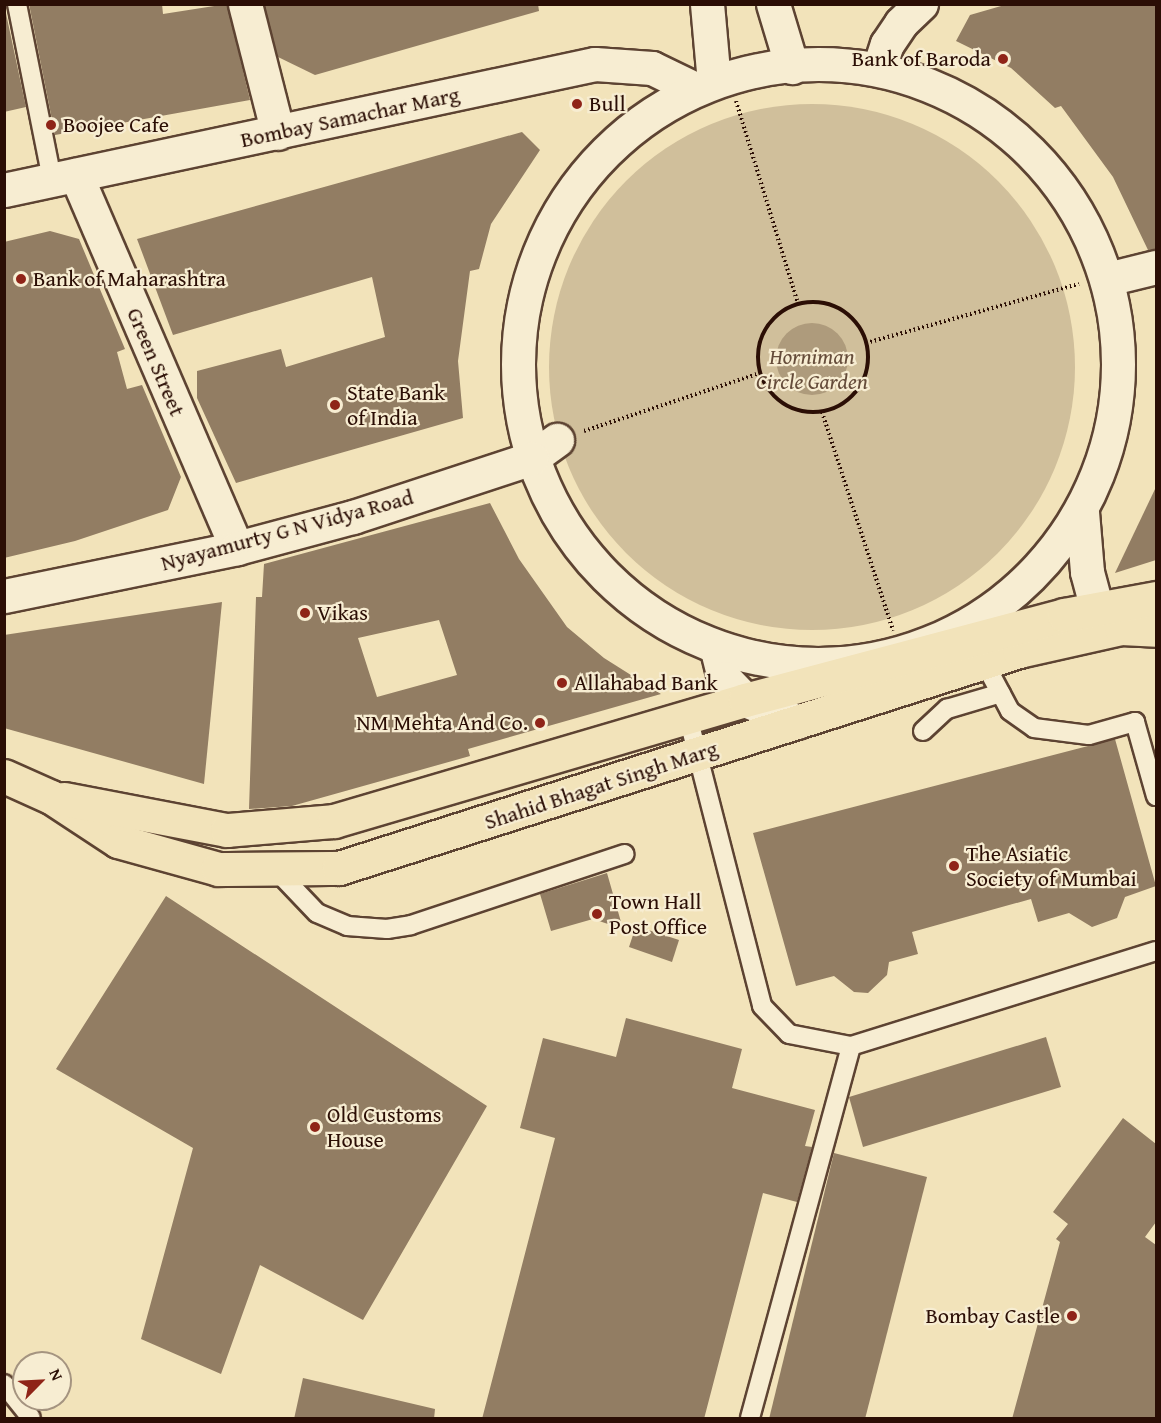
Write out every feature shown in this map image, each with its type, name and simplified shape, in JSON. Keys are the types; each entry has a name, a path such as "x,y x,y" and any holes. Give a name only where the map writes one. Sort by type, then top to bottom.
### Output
{"main road":[{"name":"Shahid Bhagat Singh Marg","path":"51,797 227,830 334,821 746,700 1097,609 1147,615"},
{"name":"Shahid Bhagat Singh Marg","path":"4,776 51,797 118,841 218,869 339,868 984,662 1105,631 1147,615"}],"street":[{"path":"245,4 278,133"},
{"path":"704,85 707,4"},
{"path":"773,4 792,67"},
{"path":"879,68 886,44 901,23 921,4"},
{"path":"822,62 879,68 940,88 997,121 1045,166 1082,219 1107,279 1119,370 1111,438 1082,512 1035,576 973,626 897,648 808,667 717,650 637,606 573,540 517,375 521,312 542,242 579,179 631,126 704,85 822,62"},
{"name":"Bombay Samachar Marg","path":"4,190 595,64 652,68 704,85"},
{"name":"Green Street","path":"64,177 237,548"},
{"path":"1107,279 1156,267"},
{"name":"Nyayamurty G N Vidya Road","path":"4,596 237,548 353,517 544,449"},
{"path":"1082,512 1087,572 1097,609"},
{"path":"717,650 724,678 746,700 798,722"},
{"path":"218,869 227,830"}],"lane":[{"path":"17,4 64,177"},
{"path":"984,662 1010,711 1034,728 1089,735 1135,722 1156,796"},
{"path":"923,731 947,709 1001,693"},
{"path":"688,717 762,1006 789,1034 851,1046 1156,951"},
{"path":"276,870 317,914 346,926 387,929 411,925 625,854"},
{"path":"750,1419 851,1046"},
{"path":"4,1384 31,1419"}],"path":[{"path":"741,114 798,304"},
{"path":"866,343 1063,287"},
{"path":"798,304 832,305 847,314 866,343 868,361 858,387 839,405 822,412 806,412 777,399 760,373 758,356 769,323 798,304"},
{"path":"544,449 760,373"},
{"path":"822,412 891,621"}],"green space":[{"name":"Horniman Circle Garden","path":"812,104 863,109 913,124 958,148 998,181 1031,221 1055,266 1070,316 1075,367 1070,418 1055,468 1031,513 998,553 958,586 913,610 863,625 812,630 761,625 711,610 666,586 626,553 593,513 569,468 554,418 549,367 554,316 569,266 593,221 626,181 666,148 711,124 761,109"}],"shaded area":[{"path":"812,323 832,329 842,339 848,359 842,379 832,389 812,395 792,389 782,379 776,359 782,339 792,329"}],"building":[{"path":"4,4 26,107 4,112"},
{"path":"29,4 162,4 163,14 227,4 250,100 55,135"},
{"path":"264,4 538,4 539,11 315,75 278,57"},
{"path":"1008,4 1156,4 1156,249 1148,250 1113,177 1061,106 1055,108 1011,68 956,41 970,15"},
{"path":"522,132 540,150 491,224 479,269 470,271 458,361 463,418 236,483 197,398 197,371 281,349 286,367 385,337 372,277 173,335 137,239"},
{"path":"50,231 79,239 125,349 117,352 127,389 142,385 181,477 168,510 75,541 4,558 4,242"},
{"path":"1156,487 1156,560 1115,573"},
{"path":"490,503 519,559 567,627 604,658 661,694 468,749 470,756 292,806 249,809 256,597 262,597 264,564","holes":["439,620 457,675 377,697 358,638"]},
{"path":"222,602 204,784 4,728 4,635"},
{"path":"1115,739 1156,886 1125,897 1117,918 1092,927 1069,913 1038,922 1031,899 912,932 918,954 889,962 887,975 868,993 854,992 834,976 796,986 753,833"},
{"path":"607,873 623,929 593,919 551,931 540,894"},
{"name":"Old Customs House","path":"166,896 487,1106 363,1320 260,1265 221,1374 141,1339 193,1148 56,1069"},
{"path":"636,926 679,940 672,962 629,947"},
{"path":"626,1018 742,1049 732,1088 815,1110 805,1146 812,1147 797,1202 763,1193 704,1419 482,1419 555,1138 520,1128 543,1038 616,1057"},
{"path":"1046,1037 1061,1087 863,1147 849,1097"},
{"path":"1123,1118 1156,1144 1156,1222 1145,1237 1156,1245 1156,1419 1012,1419 1060,1242 1056,1239 1068,1224 1053,1212"},
{"path":"834,1153 927,1177 865,1419 769,1419"},
{"path":"303,1378 435,1409 434,1419 294,1419"}],"place":[{"name":"Bank of Baroda","path":"1003,59"},
{"name":"Bull","path":"577,104"},
{"name":"Boojee Cafe","path":"51,125"},
{"name":"Bank of Maharashtra","path":"21,279"},
{"name":"State Bank of India","path":"335,405"},
{"name":"Vikas","path":"305,613"},
{"name":"Allahabad Bank","path":"562,683"},
{"name":"NM Mehta And Co.","path":"540,723"},
{"name":"The Asiatic Society of Mumbai","path":"954,866"},
{"name":"Town Hall Post Office","path":"597,914"},
{"name":"Old Customs House","path":"315,1127"},
{"name":"Bombay Castle","path":"1072,1316"}]}
